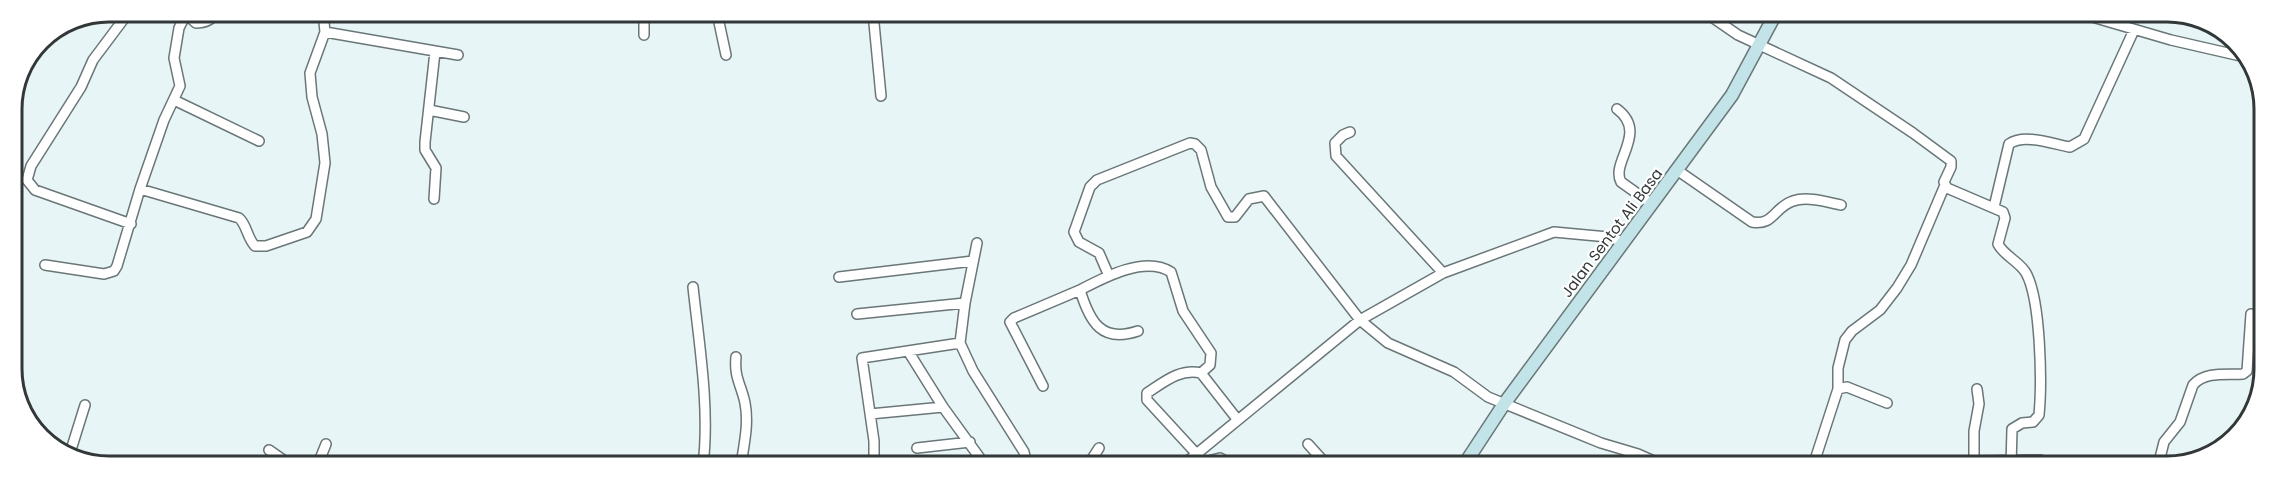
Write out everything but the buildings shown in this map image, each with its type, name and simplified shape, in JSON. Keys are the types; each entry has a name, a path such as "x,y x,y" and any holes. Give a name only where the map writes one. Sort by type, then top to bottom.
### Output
{"main road":[{"name":"Jalan Sentot Ali Basa","path":"1470,456 1504,404 1732,95 1772,23"}],"street":[{"path":"121,23 90,64 81,87 30,166 27,180 35,190 130,224"},
{"path":"45,265 109,274 117,266 164,120 180,86 174,58 181,23"},
{"path":"140,189 239,218 243,222 250,241 255,246 266,246 307,232 316,219 325,163 322,135 312,97 310,74 325,32 324,23"},
{"path":"644,23 644,35"},
{"path":"719,23 726,55"},
{"path":"874,23 881,96"},
{"path":"1718,23 1831,78 1942,152 1951,164 1945,185 1911,265 1880,310 1851,331 1845,340 1838,368 1838,389 1817,456"},
{"path":"2111,23 2236,55"},
{"path":"1994,207 2009,144 2023,139 2070,147 2084,139 2134,30"},
{"path":"325,32 458,55"},
{"path":"434,199 436,168 425,150 425,142 435,52"},
{"path":"174,100 259,141"},
{"path":"1617,109 1627,118 1629,132 1626,153 1619,168 1619,177 1621,182 1652,204"},
{"path":"429,110 464,117"},
{"path":"1350,132 1335,143 1336,156 1443,273"},
{"path":"1109,276 1099,253 1078,242 1074,232 1090,187 1097,180 1106,176 1190,143 1196,144 1201,150 1211,187 1228,217 1234,217 1249,199 1264,196 1360,320 1389,344 1444,366 1488,397 1601,443 1643,456"},
{"path":"1677,170 1752,222 1762,224 1768,221 1785,204 1795,200 1820,201 1841,206"},
{"path":"1945,185 1994,207 2004,215 1998,241 1999,247 2021,267 2027,276 2034,303 2040,345 2039,415 2033,422 2022,423 2012,429 2011,456"},
{"path":"1193,456 1360,320 1443,273 1554,232 1608,237 1624,242"},
{"path":"977,243 960,343 973,371 1025,456"},
{"path":"839,277 973,261"},
{"path":"1043,386 1010,322 1014,318 1109,276 1147,266 1171,272 1183,311 1210,353 1210,365 1201,373"},
{"path":"693,287 702,367 706,436 704,456"},
{"path":"1080,290 1089,314 1110,335 1118,336 1138,331"},
{"path":"857,314 965,303"},
{"path":"2160,456 2164,442 2180,422 2193,385 2197,380 2209,376 2243,374 2247,371 2251,314"},
{"path":"874,456 862,358 960,343"},
{"path":"908,351 943,407 979,456"},
{"path":"736,357 735,372 745,402 747,431 743,456"},
{"path":"1199,456 1146,397 1147,393 1174,375 1188,371 1201,373 1237,419"},
{"path":"1838,389 1847,387 1887,403"},
{"path":"1973,456 1974,431 1979,404 1977,389"},
{"path":"72,447 85,405"},
{"path":"870,414 943,407"},
{"path":"917,448 970,442"},
{"path":"321,456 326,444"},
{"path":"1308,444 1319,456"},
{"path":"1094,456 1099,448"},
{"path":"268,450 277,456"}]}
